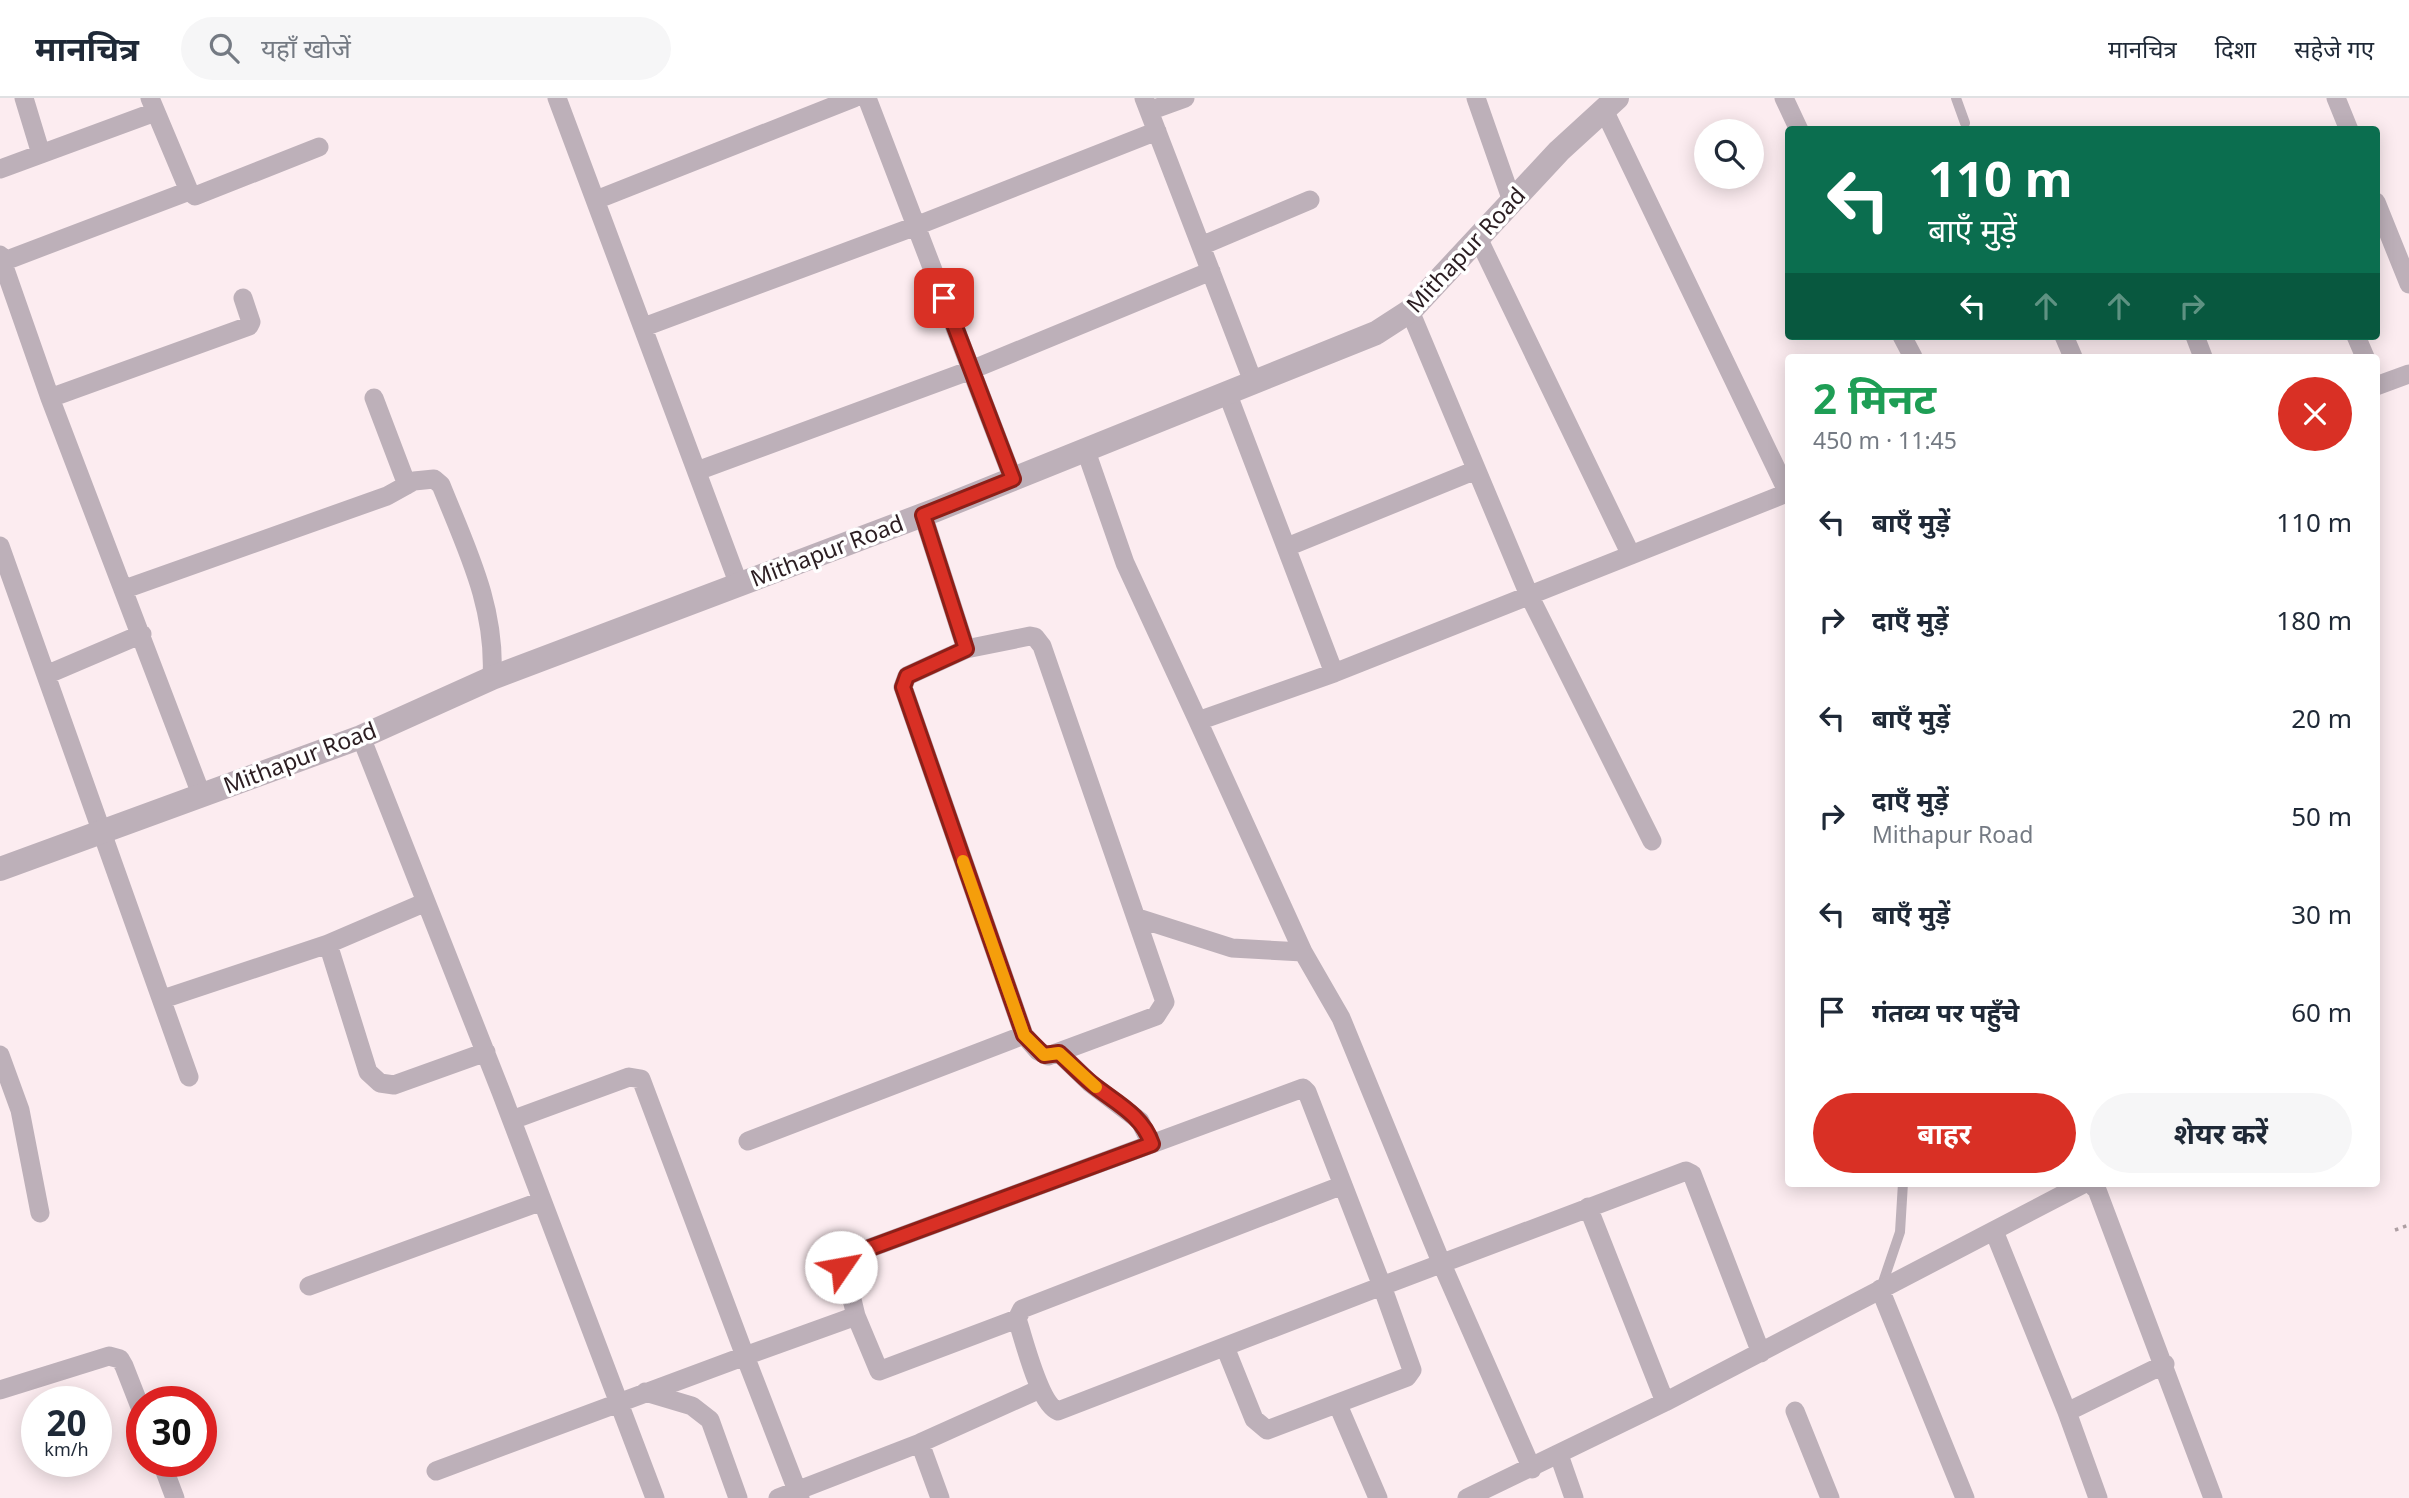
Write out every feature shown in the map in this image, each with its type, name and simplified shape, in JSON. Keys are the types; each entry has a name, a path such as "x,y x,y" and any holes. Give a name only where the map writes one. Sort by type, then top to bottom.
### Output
{"street":[{"path":"23,98 41,154"},
{"path":"557,98 739,585"},
{"path":"596,200 854,98"},
{"path":"867,98 1013,479"},
{"path":"1185,98 1147,105 1254,384"},
{"path":"1476,98 1512,201"},
{"path":"1784,98 1797,126"},
{"path":"2336,98 2347,126"},
{"path":"1611,104 1785,486"},
{"name":"Mithapur Road","path":"0,869 361,737 492,678 923,515 1228,395 1376,333 1410,311 1559,151 1611,104"},
{"path":"0,169 153,105 189,191 200,196 319,147"},
{"path":"644,327 916,226 1157,131"},
{"path":"189,191 1,259 50,398 201,794"},
{"path":"1201,246 1310,200"},
{"path":"2380,210 2405,261 2409,284"},
{"path":"1478,238 1631,555"},
{"path":"697,471 971,370 1210,271"},
{"path":"50,398 250,326 251,321 243,298"},
{"path":"1410,311 1530,595 1652,841"},
{"path":"2380,385 2409,374"},
{"path":"1228,395 1334,673"},
{"path":"374,398 407,485"},
{"path":"1086,451 1125,563 1303,952 1340,1018 1441,1262 1532,1469"},
{"path":"1287,547 1476,470"},
{"path":"125,589 387,496 407,485 435,479 442,485 490,615 494,648 492,678"},
{"path":"1198,721 1334,673 1785,494"},
{"path":"923,515 966,649"},
{"path":"0,546 189,1077"},
{"path":"46,675 142,635"},
{"path":"1020,637 1037,639 1138,918 1162,986 1165,1002 1162,1010 1156,1016 1059,1053 1044,1055 1024,1035 903,687 907,676 966,649 1020,637"},
{"path":"361,737 512,1120 655,1498"},
{"path":"163,999 328,944 426,902"},
{"path":"1138,918 1232,948 1303,952"},
{"path":"328,944 368,1072 380,1083 394,1085 485,1052"},
{"path":"748,1141 1024,1035"},
{"path":"1059,1053 1090,1083 1140,1121 1152,1144"},
{"path":"0,1055 20,1110 40,1213"},
{"path":"512,1120 629,1077 641,1079 799,1495"},
{"path":"1225,1347 1254,1419 1267,1430 1407,1377 1412,1370 1343,1185 1303,1088 851,1255 841,1267 875,1367 881,1372 1017,1319 1024,1308 1343,1185"},
{"path":"1017,1319 1040,1389 1050,1407 1058,1411 1680,1171 1692,1174 1761,1353"},
{"path":"1467,1498 1532,1469 1665,1402 2080,1187"},
{"path":"2094,1187 2165,1364 2213,1498"},
{"path":"310,1286 542,1201"},
{"path":"1588,1206 1665,1402"},
{"path":"1994,1231 2067,1412 2098,1498"},
{"path":"1880,1289 1965,1498"},
{"path":"436,1471 618,1401 856,1316"},
{"path":"0,1390 109,1356 120,1359 132,1386"},
{"path":"2067,1412 2165,1364"},
{"path":"778,1498 799,1495 1040,1389"},
{"path":"645,1392 692,1406 710,1420 738,1498"},
{"path":"1338,1405 1378,1498"},
{"path":"1795,1412 1830,1498"},
{"path":"920,1443 940,1498"},
{"path":"1559,1455 1574,1498"},
{"path":"167,1477 175,1498"}],"lane":[{"path":"1956,98 1965,123"},
{"path":"1880,1289 1900,1232 1903,1187"}],"path":[{"path":"2395,1230 2409,1225"}],"slow traffic":[{"path":"963,861 1024,1035 1044,1055 1059,1053 1096,1087"}],"route":[{"path":"841,1267 851,1255 1152,1144 1147,1130 1133,1114 1090,1083 1059,1053 1044,1055 1024,1035 903,687 907,676 966,649 923,515 1013,479 944,298"}]}
